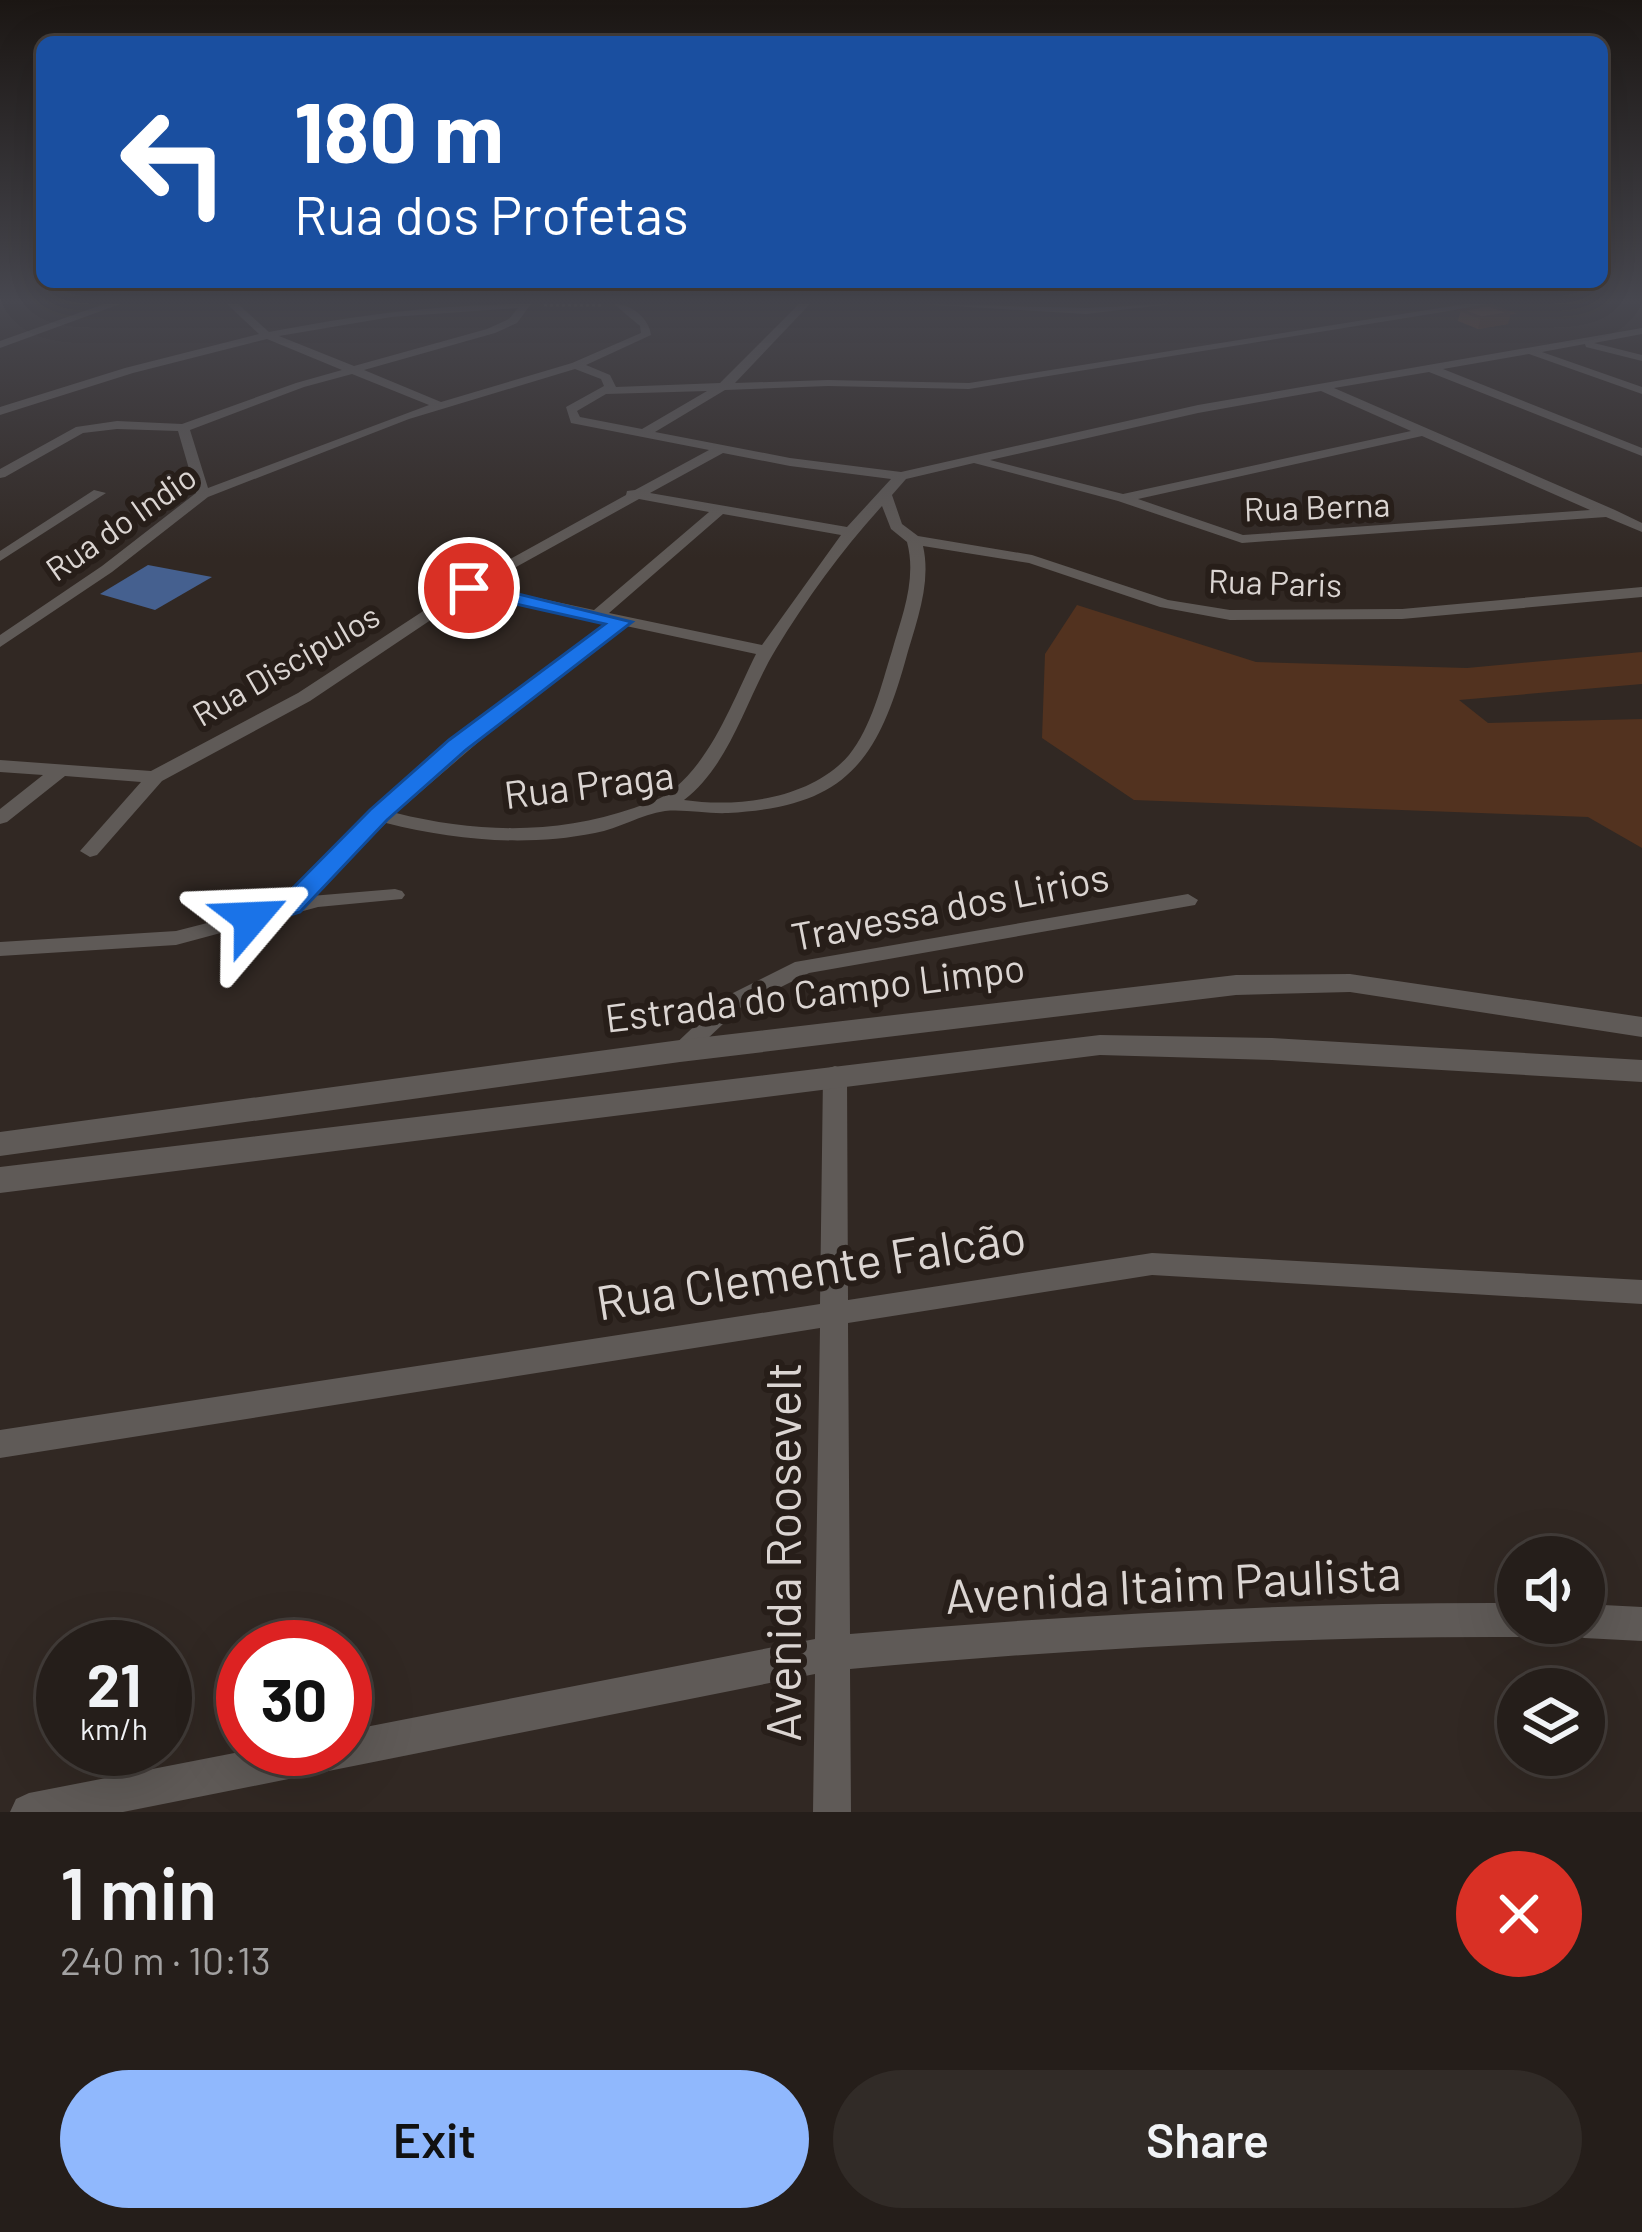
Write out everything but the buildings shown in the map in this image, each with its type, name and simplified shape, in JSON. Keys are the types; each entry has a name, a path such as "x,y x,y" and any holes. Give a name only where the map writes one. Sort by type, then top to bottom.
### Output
{"street":[{"path":"0,411 68,389"},
{"path":"0,474 92,427 183,428 297,389"},
{"path":"395,389 439,405"},
{"name":"Rua do Indio","path":"0,642 107,569 203,494 494,389"},
{"path":"644,433 721,389"},
{"path":"741,389 607,391 570,410 575,420 720,449 901,476 967,458 1306,389"},
{"path":"1325,389 1642,528"},
{"path":"1481,389 1642,452"},
{"path":"183,428 203,494"},
{"path":"1123,497 1425,432"},
{"name":"Rua Discipulos","path":"90,851 155,777 320,688 469,588 720,449"},
{"name":"Rua Berna","path":"967,458 1123,497 1224,536 1260,540 1610,513"},
{"path":"665,805 716,750 766,651 850,532 901,476"},
{"path":"0,557 99,493"},
{"path":"632,494 850,532"},
{"path":"885,495 896,526 914,540"},
{"path":"597,616 718,511"},
{"name":"Rua Paris","path":"914,540 1032,559 1166,604 1230,615 1402,614 1642,592"},
{"name":"Rua Praga","path":"379,815 451,831 536,835 593,828 665,805 758,805 801,793 842,772 859,754 879,713 898,655 920,554 914,540"},
{"path":"469,588 766,651"},
{"path":"290,906 379,815 512,702 621,622"},
{"path":"0,766 155,777"},
{"path":"0,818 61,770"},
{"path":"0,949 176,938 290,906 395,895"},
{"name":"Travessa dos Lirios","path":"680,1051 733,1002 803,967 1188,900"},
{"name":"Estrada do Campo Limpo","path":"0,1144 680,1051 1288,982 1422,991 1642,1027"},
{"path":"0,1180 1100,1045 1642,1070"},
{"name":"Avenida Roosevelt","path":"832,1812 835,1075"},
{"name":"Rua Clemente Falcão","path":"0,1444 1168,1263 1642,1292"},
{"name":"Avenida Itaim Paulista","path":"28,1812 834,1653 1308,1621 1497,1620"},
{"path":"1605,1622 1642,1624"}],"shaded area":[{"path":"1077,605 1256,662 1467,668 1642,652 1642,684 1459,700 1488,723 1642,719 1642,848 1588,817 1134,800 1042,738 1045,654"}],"water":[{"path":"148,565 212,577 155,610 100,594"}],"route":[{"path":"251,918 290,906 379,815 458,745 621,622 469,588"}]}
